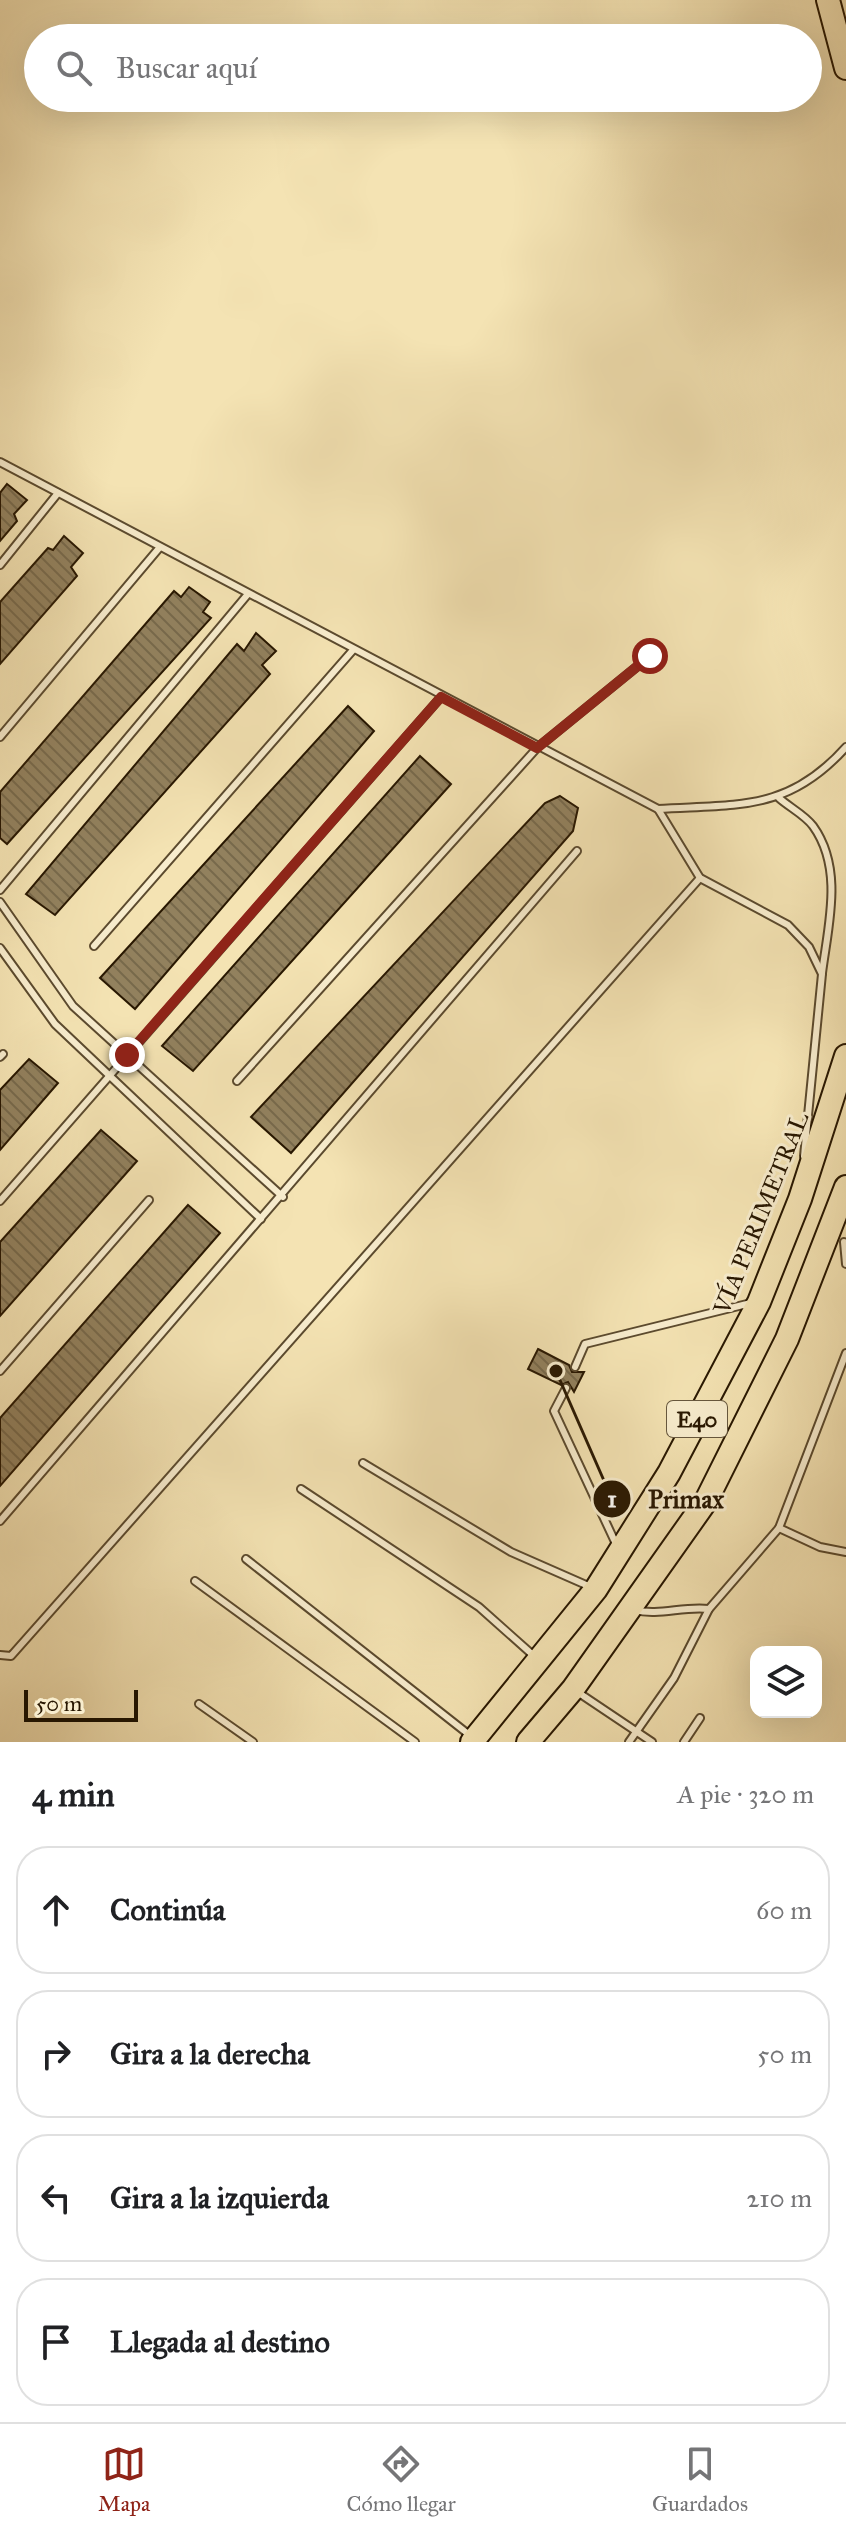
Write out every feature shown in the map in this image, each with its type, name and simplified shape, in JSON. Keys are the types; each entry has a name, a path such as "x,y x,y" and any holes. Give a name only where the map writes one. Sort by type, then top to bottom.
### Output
{"highway":[{"path":"828,0 846,68"},
{"name":"VÍA PERIMETRAL","path":"474,1741 596,1589 669,1473 759,1302 800,1199 846,1056"},
{"name":"E40","path":"528,1742 573,1689 706,1501 839,1232 846,1187"}],"lane":[{"path":"0,462 537,748 658,809 700,878 788,925 809,947 822,974"},
{"path":"0,565 58,493"},
{"path":"0,737 160,547"},
{"path":"0,890 248,594"},
{"path":"94,946 353,650"},
{"path":"237,1081 537,748 650,656"},
{"path":"0,1201 441,697"},
{"path":"658,809 779,798 813,779 846,747"},
{"path":"779,798 812,824 826,851 832,882 800,1199"},
{"path":"0,1521 283,1197 577,851"},
{"path":"0,1655 11,1656 700,878"},
{"path":"0,902 73,1006 283,1197"},
{"path":"0,948 55,1024 261,1219"},
{"path":"0,1371 149,1200"},
{"path":"839,1232 846,1264"},
{"path":"575,1367 585,1344 759,1302"},
{"path":"629,1742 674,1678 709,1609 779,1528 846,1353"},
{"path":"566,1388 554,1411 620,1551"},
{"path":"363,1463 511,1552 596,1589"},
{"path":"301,1489 479,1607 540,1661"},
{"path":"779,1528 820,1547 846,1552"},
{"path":"246,1559 474,1741"},
{"path":"195,1581 415,1742"},
{"path":"631,1609 648,1614 689,1607 709,1609"},
{"path":"573,1689 652,1742"},
{"path":"199,1704 253,1742"},
{"path":"684,1742 700,1718"}],"building":[{"path":"7,484 27,500 14,514 17,521 0,541 0,493"},
{"path":"64,536 83,553 71,567 77,576 0,664 0,602 48,548 53,550"},
{"path":"189,587 210,602 203,612 211,618 7,844 0,838 0,792 174,591 181,597"},
{"path":"256,633 276,651 262,665 270,674 55,915 26,894 237,644 244,651"},
{"path":"348,706 374,731 135,1009 100,978"},
{"path":"420,756 451,784 193,1071 162,1046"},
{"path":"560,796 578,808 573,831 291,1153 251,1117 545,803"},
{"path":"29,1059 58,1083 0,1150 0,1090"},
{"path":"101,1130 137,1161 0,1316 0,1242"},
{"path":"188,1205 220,1233 0,1486 0,1418"},
{"path":"538,1349 569,1365 572,1372 584,1372 574,1392 568,1382 561,1385 528,1369"}],"place":[{"name":"Primax","path":"556,1371"}],"route":[{"path":"127,1055 441,697 537,748 650,656"}]}
